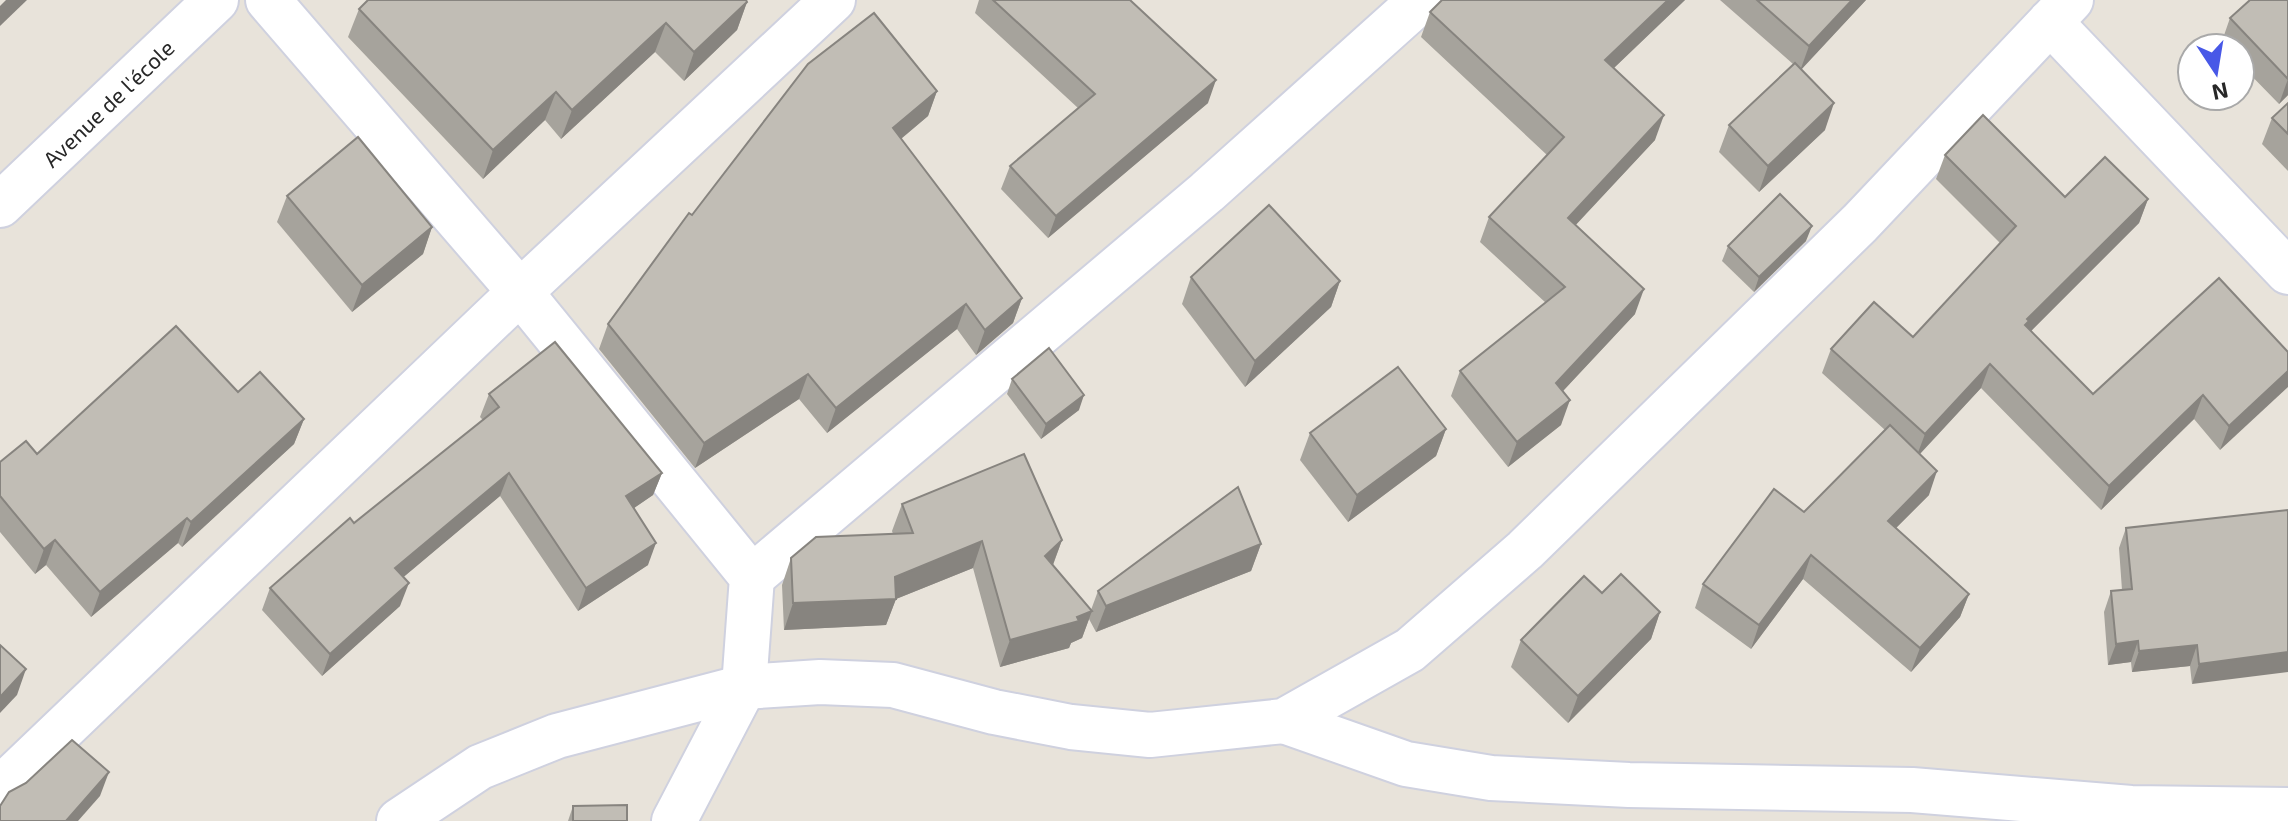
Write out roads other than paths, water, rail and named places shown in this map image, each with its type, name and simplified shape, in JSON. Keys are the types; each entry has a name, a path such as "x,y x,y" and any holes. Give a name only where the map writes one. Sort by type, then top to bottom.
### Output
{"street":[{"name":"Avenue de l'école","path":"0,205 216,0"},
{"path":"268,0 520,292 752,577 744,687 674,821"},
{"path":"0,789 520,292 833,0"},
{"path":"752,577 1207,192 1421,0"},
{"path":"399,821 480,767 557,736 744,687 820,682 893,685 994,712 1071,727 1150,735 1284,721 1410,650 1525,550 1860,223 2061,11 2288,272"},
{"path":"1284,721 1406,764 1491,778 1629,785 1912,790 2131,808 2288,810"}]}
